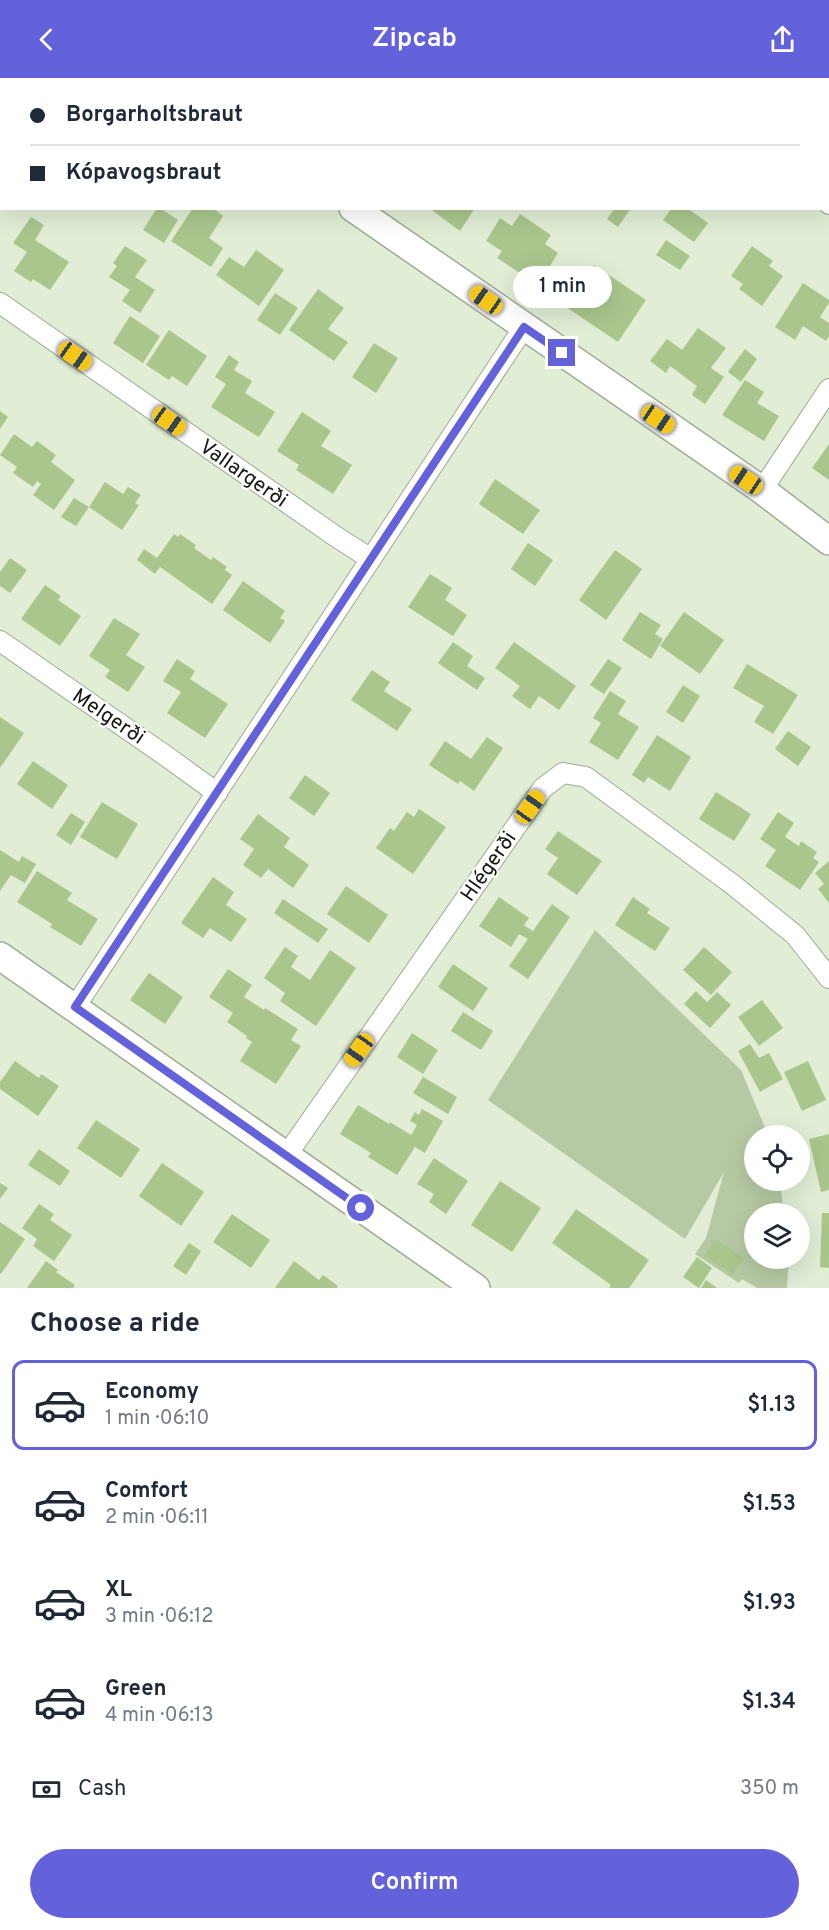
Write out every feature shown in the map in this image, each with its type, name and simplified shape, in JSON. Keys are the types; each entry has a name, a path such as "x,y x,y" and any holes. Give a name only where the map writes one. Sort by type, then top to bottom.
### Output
{"street":[{"path":"356,210 762,490 829,541"},
{"name":"Vallargerði","path":"0,303 328,532 371,559"},
{"path":"75,1007 524,327"},
{"path":"762,490 829,389"},
{"name":"Melgerði","path":"0,642 217,792"},
{"name":"Hlégerði","path":"286,1156 543,788 563,773 586,777 732,884 795,935 829,978"},
{"path":"0,957 476,1288"}],"green space":[{"path":"595,930 741,1070 764,1125 744,1125 744,1191 781,1191 783,1203 744,1203 744,1269 788,1269 787,1288 757,1288 742,1279 739,1283 695,1254 706,1238 724,1172 685,1239 488,1100"}],"building":[{"path":"156,210 163,210 178,220 164,243 143,230"},
{"path":"192,210 216,210 223,216 209,238 223,248 211,267 171,241"},
{"path":"432,210 474,210 460,231"},
{"path":"614,210 630,210 618,227 607,219"},
{"path":"670,210 690,210 708,223 694,242 663,220"},
{"path":"520,214 551,235 545,244 558,253 543,277 534,271 529,279 497,258 502,251 486,241 500,218 512,226"},
{"path":"31,217 44,225 35,240 69,262 50,290 14,271 27,252 13,243"},
{"path":"666,240 690,256 680,270 656,255"},
{"path":"125,246 147,260 135,277 155,290 140,313 122,301 130,290 109,277 117,266 113,263"},
{"path":"752,246 773,261 769,266 783,276 762,306 739,289 743,284 731,276"},
{"path":"256,250 284,270 259,306 216,275 229,257 244,267"},
{"path":"594,265 646,300 618,342 566,307"},
{"path":"803,283 829,300 820,317 829,323 829,336 826,341 803,326 795,340 775,327"},
{"path":"318,289 344,308 328,329 348,342 334,361 289,330"},
{"path":"275,293 298,308 280,335 257,320"},
{"path":"130,316 160,336 143,363 113,343"},
{"path":"698,328 726,348 711,368 724,377 705,404 692,395 697,386 670,366 666,373 650,361 667,339 682,350"},
{"path":"169,330 207,356 187,386 172,376 169,380 146,365"},
{"path":"374,343 398,358 376,393 352,377"},
{"path":"745,349 757,359 741,382 728,372"},
{"path":"229,355 239,362 234,370 252,381 245,393 275,412 259,437 211,407 226,384 215,377"},
{"path":"745,380 764,392 757,403 779,416 764,441 722,415"},
{"path":"0,411 8,417 0,429"},
{"path":"302,412 331,431 321,446 352,465 333,494 296,470 299,465 277,451"},
{"path":"14,434 32,447 37,441 56,455 51,462 75,480 54,510 33,495 41,484 37,481 33,487 13,473 17,467 0,455"},
{"path":"829,444 829,480 812,468"},
{"path":"495,479 540,510 523,534 479,504"},
{"path":"105,482 123,494 128,487 141,495 135,503 139,505 122,530 89,507"},
{"path":"74,498 89,507 76,526 61,517"},
{"path":"174,534 178,537 180,534 196,545 194,548 211,560 213,557 227,567 225,570 232,575 212,604 160,567 155,574 137,560 144,549 157,558"},
{"path":"528,543 553,560 535,586 511,569"},
{"path":"615,550 642,569 606,620 579,600"},
{"path":"10,558 27,570 10,593 0,586 0,572"},
{"path":"430,574 452,588 445,600 467,615 453,636 408,607"},
{"path":"243,581 285,611 280,618 285,621 270,643 223,610"},
{"path":"45,585 61,596 58,600 81,616 60,646 21,619"},
{"path":"640,612 661,625 655,634 663,639 651,659 622,640"},
{"path":"684,612 724,640 700,674 660,646"},
{"path":"114,618 140,634 126,655 145,667 128,692 105,677 110,670 89,656"},
{"path":"453,642 473,656 467,666 485,678 477,690 438,663"},
{"path":"514,642 576,686 559,710 539,696 530,709 512,696 520,686 495,668"},
{"path":"177,659 195,671 190,679 228,704 205,738 167,713 181,692 163,681"},
{"path":"608,659 622,668 604,694 590,685"},
{"path":"747,664 798,695 773,734 754,722 764,706 733,688"},
{"path":"372,670 390,682 384,691 412,709 397,731 351,700"},
{"path":"683,685 700,696 683,723 666,712"},
{"path":"610,691 626,701 618,714 639,727 618,760 589,742 601,723 593,718"},
{"path":"0,717 24,733 0,768"},
{"path":"788,731 811,747 798,766 775,749"},
{"path":"657,735 691,757 670,791 648,777 644,783 632,775"},
{"path":"487,737 503,748 474,791 460,781 458,784 429,765 445,741 471,759"},
{"path":"33,761 68,785 52,809 17,784"},
{"path":"305,775 330,793 314,816 289,798"},
{"path":"716,792 751,814 734,841 699,819"},
{"path":"102,802 138,824 117,859 80,837"},
{"path":"419,809 446,827 413,874 376,848 390,828 394,831 407,812 414,817"},
{"path":"778,812 794,823 785,837 799,846 801,841 817,852 813,858 819,862 800,890 765,866 776,850 760,839"},
{"path":"71,813 85,822 71,845 56,835"},
{"path":"258,814 290,838 284,847 309,865 293,888 268,869 261,878 243,865 254,849 240,839"},
{"path":"558,831 602,861 577,895 547,874 558,858 545,849"},
{"path":"0,850 19,862 22,856 36,864 25,883 11,875 0,891"},
{"path":"829,861 829,903 818,889 824,884 815,873"},
{"path":"37,871 72,893 67,900 98,919 81,946 50,927 52,924 17,902"},
{"path":"213,877 234,892 226,905 247,919 231,942 210,928 203,938 181,923"},
{"path":"346,886 388,915 369,943 327,914"},
{"path":"499,897 529,918 524,925 533,931 552,904 570,917 528,979 509,966 528,939 519,934 511,947 479,926"},
{"path":"633,897 650,909 647,913 670,928 655,951 615,925"},
{"path":"283,899 328,929 318,943 274,913"},
{"path":"285,947 298,956 291,967 310,980 330,950 356,968 316,1026 280,1001 285,993 264,978"},
{"path":"704,947 732,972 711,995 683,970"},
{"path":"453,964 488,988 473,1011 438,987"},
{"path":"228,969 252,985 244,997 298,1029 291,1040 301,1046 276,1084 240,1061 252,1042 227,1022 233,1013 209,997"},
{"path":"149,973 183,997 165,1024 130,1000"},
{"path":"696,991 707,1002 717,992 731,1005 710,1028 684,1004"},
{"path":"762,1000 783,1028 759,1046 738,1017"},
{"path":"463,1012 493,1031 481,1050 451,1031"},
{"path":"412,1033 438,1050 423,1074 397,1057"},
{"path":"750,1044 759,1058 769,1053 783,1079 760,1092 738,1051"},
{"path":"15,1061 39,1078 41,1074 59,1086 38,1116 0,1089 0,1082"},
{"path":"808,1061 826,1100 802,1111 784,1072"},
{"path":"423,1077 457,1097 448,1114 413,1093"},
{"path":"358,1105 411,1135 417,1125 410,1121 415,1112 419,1115 422,1109 443,1121 425,1153 415,1147 397,1175 368,1157 371,1153 340,1134"},
{"path":"96,1120 140,1149 121,1178 77,1148"},
{"path":"829,1134 829,1190 821,1192 810,1139"},
{"path":"39,1149 70,1171 60,1186 28,1165"},
{"path":"434,1158 468,1181 446,1214 429,1202 434,1194 417,1184"},
{"path":"162,1163 204,1192 181,1226 139,1196"},
{"path":"500,1181 541,1208 512,1252 471,1225"},
{"path":"0,1183 8,1188 0,1199"},
{"path":"39,1204 54,1214 50,1220 72,1235 54,1261 33,1246 37,1239 22,1228"},
{"path":"576,1209 649,1260 629,1288 609,1288 611,1285 552,1243"},
{"path":"822,1213 829,1213 829,1268 820,1267"},
{"path":"232,1214 270,1240 251,1268 213,1242"},
{"path":"0,1222 25,1239 1,1274 0,1273"},
{"path":"715,1239 744,1258 732,1275 704,1256"},
{"path":"189,1243 201,1251 186,1275 173,1266"},
{"path":"697,1257 712,1268 699,1288 683,1277"},
{"path":"46,1261 58,1270 56,1272 75,1285 73,1288 27,1288"},
{"path":"294,1261 319,1280 323,1275 338,1286 337,1288 275,1288"},
{"path":"706,1280 717,1288 701,1288"}],"route":[{"path":"361,1208 75,1007 524,327 562,353"}]}
